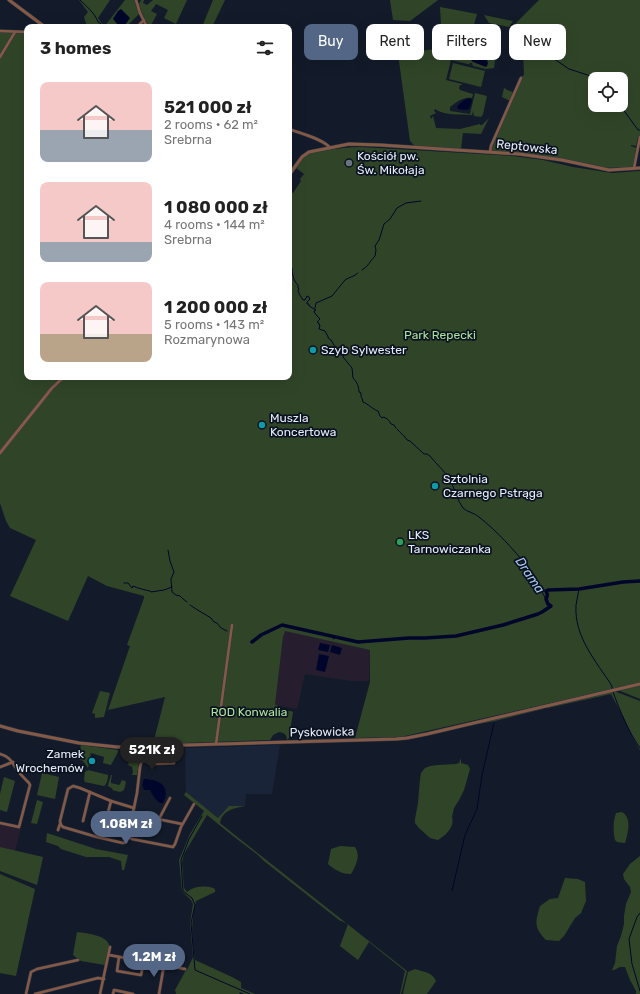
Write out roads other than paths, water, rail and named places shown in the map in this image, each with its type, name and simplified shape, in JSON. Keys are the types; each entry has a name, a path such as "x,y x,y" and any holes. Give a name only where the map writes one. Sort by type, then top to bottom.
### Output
{"street":[{"path":"9,0 41,24"},
{"path":"136,0 146,24"},
{"path":"140,24 144,20"},
{"path":"0,31 24,32"},
{"path":"0,57 15,32"},
{"path":"490,152 491,146 520,78"},
{"path":"292,130 327,144 330,148"},
{"path":"634,168 640,137"},
{"name":"Reptowska","path":"292,171 306,153 313,150 350,144 537,156 609,170 640,168"},
{"path":"0,453 52,388 61,380"},
{"path":"216,744 232,625"},
{"name":"Pyskowicka","path":"0,726 36,735 117,747 402,739 640,684"},
{"path":"60,821 60,824 63,827 96,837 126,842 138,788 140,767 146,746"},
{"path":"144,752 147,753 147,762 151,764 174,763"},
{"path":"0,754 6,755 30,785 19,827 0,823"},
{"path":"0,767 12,762"},
{"path":"58,830 69,788 75,786 110,801 134,808"},
{"path":"83,821 90,792"},
{"path":"159,819 170,798"},
{"path":"104,828 110,801"},
{"path":"128,836 128,838 172,847 175,844 182,824 194,804"},
{"path":"133,814 182,824"},
{"path":"100,994 110,947"},
{"path":"109,955 185,969"},
{"path":"119,957 116,972 141,975 144,961"},
{"path":"26,994 31,972 37,969 78,960"},
{"path":"159,994 164,965"},
{"path":"35,994 98,978 104,978"},
{"path":"113,994 113,991 115,990 133,994"}],"waterway":[{"name":"Drama","path":"80,0 93,13 101,24"},
{"path":"556,60 569,69 588,75"},
{"path":"625,112 638,130 640,130"},
{"path":"362,270 375,256 375,246 379,240 384,224 390,219 397,208 406,203 421,201"},
{"name":"Drama","path":"292,268 294,280 298,285 300,296 303,300 305,300 307,296 309,297 310,299 307,304 316,310 314,312 320,319 317,322 320,325 319,329 325,331 328,338 337,350 340,351 341,355 344,355 343,357 352,368 353,378 358,385 363,402 378,411 382,418 383,417 389,420 396,428"},
{"path":"315,308 316,303 332,296 345,280 358,273"},
{"name":"Drama","path":"397,429 407,440 424,454 430,456 446,474 452,483 459,502 463,508 486,522 516,553 527,566 546,599"},
{"path":"168,550 174,572 171,579 172,592 187,602"},
{"path":"252,642 261,635 282,625 358,642 456,636 503,625 538,614 551,606 548,604 546,599 548,595 546,591 548,590 579,589 623,582 640,581"},
{"path":"127,583 132,588 133,586 151,592 172,587"},
{"path":"579,589 576,605 576,617 582,638 593,658 612,686 612,689"},
{"path":"190,605 211,618 221,628 227,631"},
{"path":"613,692 621,714 640,748"},
{"path":"452,891 465,835 477,809 482,775 494,723"},
{"path":"202,816 189,839 181,860 183,891 192,898 195,905 191,923 195,970 250,994"},
{"path":"640,913 637,917 629,939 632,964 640,991"}],"place":[{"name":"Kościół pw. Św. Mikołaja","path":"349,163"},
{"name":"Szyb Sylwester","path":"313,350"},
{"name":"Muszla Koncertowa","path":"262,425"},
{"name":"Sztolnia Czarnego Pstrąga","path":"435,486"},
{"name":"LKS Tarnowiczanka","path":"400,542"},
{"name":"Zamek Wrochemów","path":"92,761"}],"park label":[{"name":"Park Repecki","path":"440,335"},
{"name":"ROD Konwalia","path":"249,712"}]}
